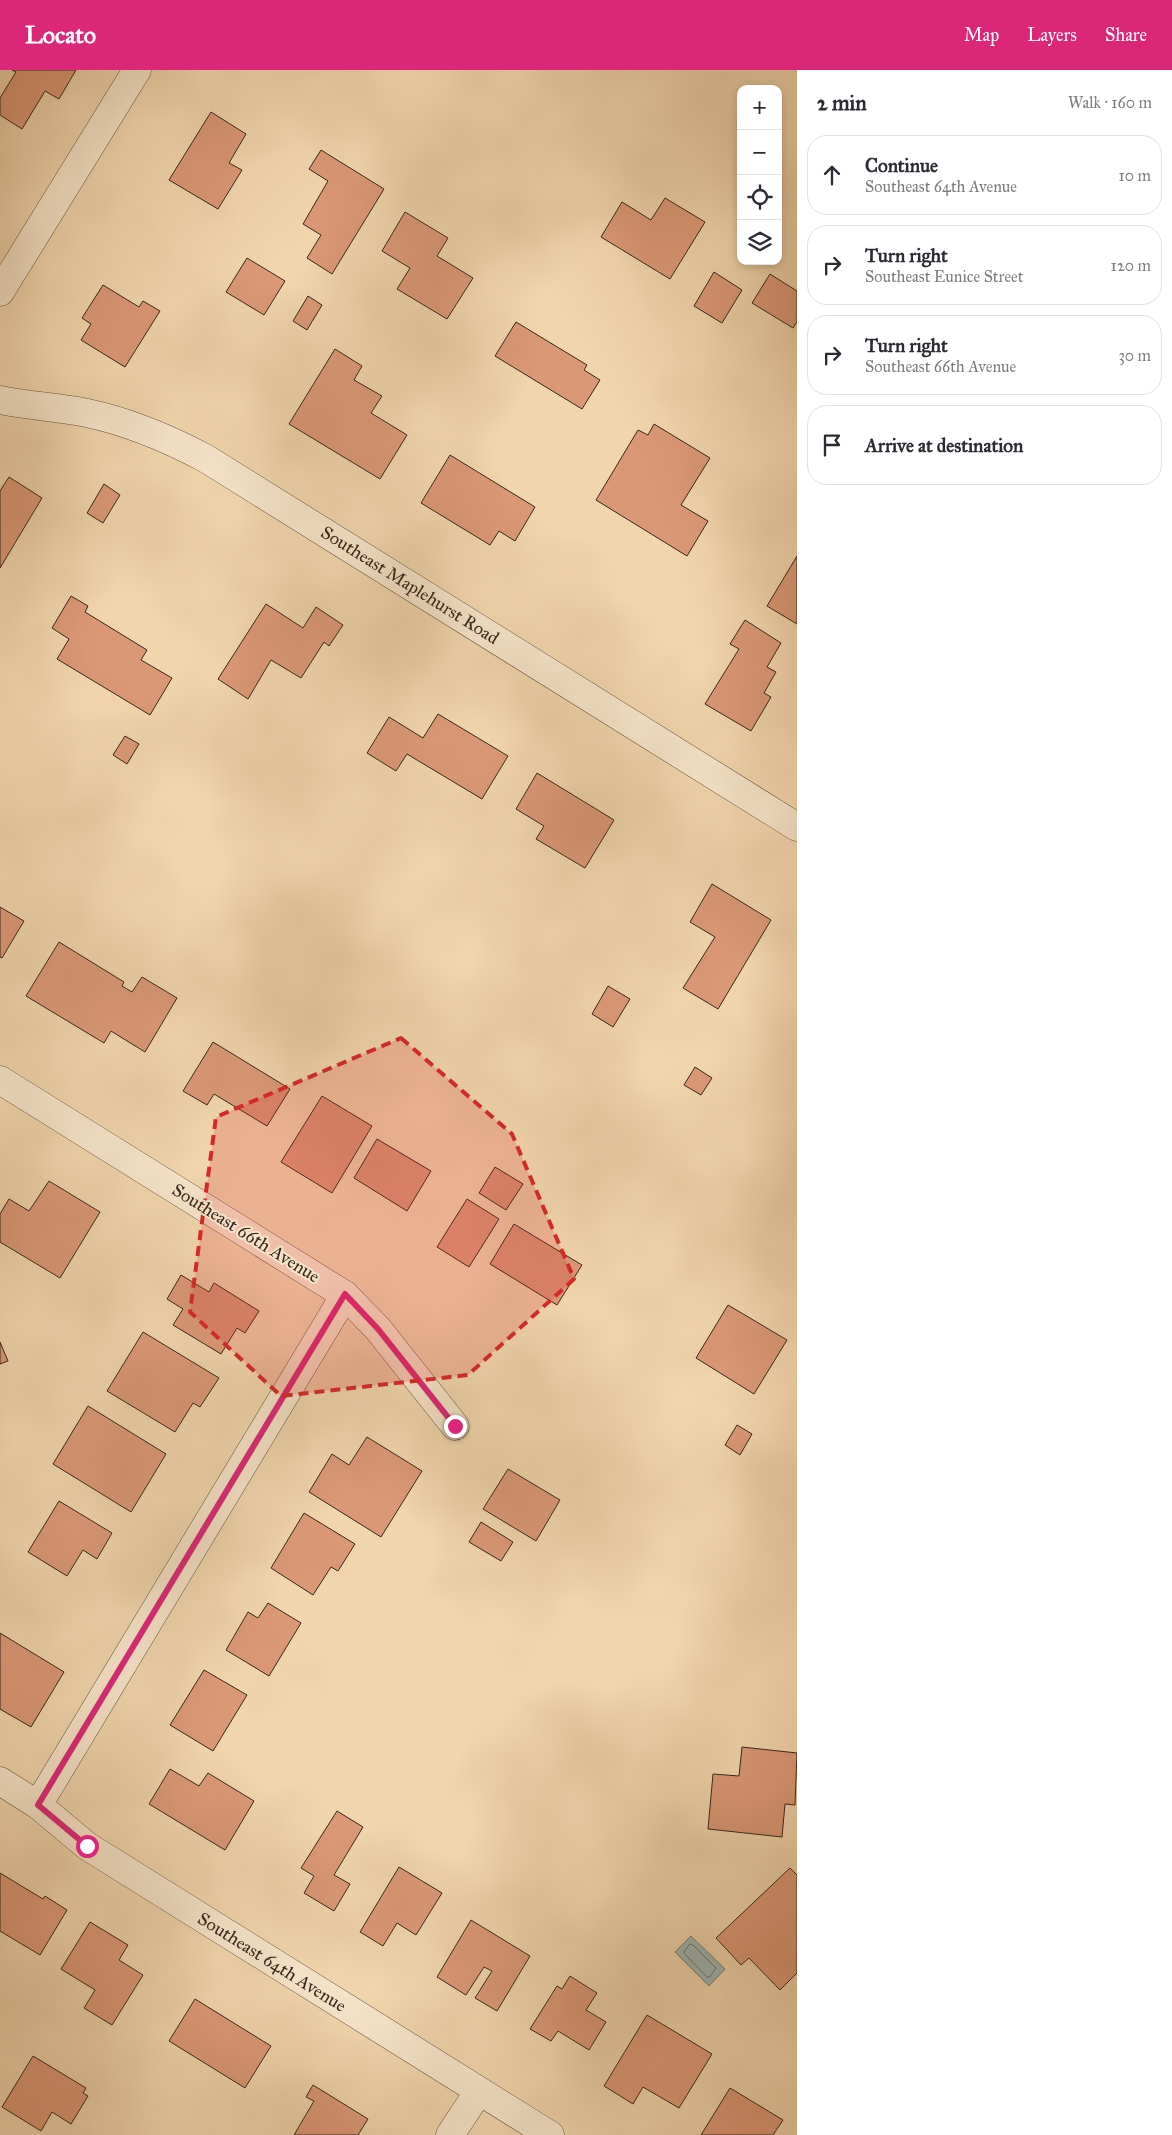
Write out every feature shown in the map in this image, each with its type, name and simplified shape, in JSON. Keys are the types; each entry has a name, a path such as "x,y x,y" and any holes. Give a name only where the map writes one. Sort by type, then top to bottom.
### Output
{"street":[{"path":"0,292 137,70"},
{"name":"Southeast Maplehurst Road","path":"0,400 86,413 114,420 172,440 206,458 793,816"},
{"name":"Southeast 66th Avenue","path":"0,1080 345,1294 378,1329 455,1426"},
{"path":"38,1805 345,1294"},
{"name":"Southeast 64th Avenue","path":"0,1780 38,1805 87,1846 550,2135"},
{"path":"450,2135 479,2091"}],"highlighted area":[{"path":"401,1038 512,1134 574,1279 468,1375 281,1396 190,1312 216,1117"}],"water":[{"path":"691,1936 725,1969 709,1986 675,1952"}],"building":[{"path":"12,70 76,70 59,99 45,91 22,129 0,115 0,98 16,72"},
{"path":"211,112 246,134 229,163 242,170 218,209 169,180"},
{"path":"321,150 384,189 332,274 307,258 321,235 303,224 328,181 309,169"},
{"path":"665,198 705,222 670,279 601,237 622,202 651,220"},
{"path":"405,212 448,238 437,256 473,278 447,319 397,289 410,268 382,251"},
{"path":"247,258 285,281 264,315 226,292"},
{"path":"714,272 742,290 722,323 694,306"},
{"path":"770,274 797,291 797,322 793,328 752,303"},
{"path":"103,285 139,307 143,301 160,311 125,367 81,340 91,324 82,318"},
{"path":"308,296 322,305 307,330 293,321"},
{"path":"516,322 587,365 584,370 600,380 582,409 495,356"},
{"path":"335,349 362,366 354,380 382,396 371,413 407,435 380,479 289,424"},
{"path":"654,424 710,458 681,505 708,521 687,556 596,500 638,430 648,435"},
{"path":"450,455 535,507 515,541 499,531 490,545 421,503"},
{"path":"9,477 42,498 0,568 0,491"},
{"path":"104,484 120,495 103,523 87,513"},
{"path":"797,556 797,624 767,606"},
{"path":"71,596 88,606 85,612 147,650 141,660 172,678 150,715 57,659 69,639 52,628"},
{"path":"266,604 303,628 316,607 343,625 329,646 324,642 301,678 271,660 248,699 218,679"},
{"path":"745,620 781,643 767,667 776,672 764,693 771,697 751,731 705,704 739,649 730,644"},
{"path":"438,714 508,756 482,799 407,754 396,771 367,753 389,717 423,738"},
{"path":"125,736 139,744 127,764 113,755"},
{"path":"537,773 614,820 585,868 536,839 544,826 516,809"},
{"path":"712,884 771,920 718,1009 683,988 715,937 690,922"},
{"path":"0,907 24,921 2,958 0,957"},
{"path":"59,942 124,982 122,986 132,992 142,977 177,998 145,1052 111,1031 104,1043 26,996"},
{"path":"608,986 630,999 613,1027 592,1014"},
{"path":"213,1042 290,1089 267,1126 214,1094 207,1105 183,1091"},
{"path":"695,1067 712,1078 701,1095 684,1085"},
{"path":"322,1096 372,1126 332,1193 281,1162"},
{"path":"377,1139 431,1171 407,1211 354,1178"},
{"path":"495,1167 523,1184 506,1210 479,1193"},
{"path":"49,1181 100,1212 60,1278 0,1242 0,1214 9,1199 29,1211"},
{"path":"467,1199 499,1219 469,1267 437,1247"},
{"path":"514,1224 582,1265 557,1305 490,1264"},
{"path":"181,1275 209,1292 214,1283 259,1311 245,1333 237,1328 221,1354 173,1325 183,1309 167,1299"},
{"path":"728,1305 787,1340 754,1394 696,1358"},
{"path":"143,1332 219,1378 200,1407 193,1403 175,1432 107,1391"},
{"path":"0,1342 8,1361 0,1364"},
{"path":"88,1406 166,1454 131,1512 53,1464"},
{"path":"737,1425 752,1434 740,1455 725,1445"},
{"path":"367,1437 422,1471 381,1537 309,1492 332,1454 349,1465"},
{"path":"508,1469 560,1500 536,1541 483,1509"},
{"path":"59,1501 112,1533 97,1559 83,1550 67,1576 28,1552"},
{"path":"304,1513 355,1544 338,1571 331,1567 313,1595 271,1568"},
{"path":"481,1522 513,1542 501,1561 469,1542"},
{"path":"268,1603 301,1623 269,1676 226,1650 248,1612 258,1618"},
{"path":"0,1633 64,1672 31,1727 0,1709"},
{"path":"204,1670 247,1695 213,1751 170,1725"},
{"path":"742,1747 797,1753 795,1805 785,1804 782,1837 708,1829 713,1774 739,1776"},
{"path":"170,1769 199,1786 208,1773 254,1801 225,1850 149,1804"},
{"path":"337,1811 363,1827 334,1875 350,1884 334,1911 304,1893 314,1876 301,1868"},
{"path":"399,1867 442,1893 416,1935 397,1923 383,1946 360,1932"},
{"path":"790,1868 797,1875 797,1973 780,1990 749,1958 741,1965 716,1938"},
{"path":"0,1873 43,1899 45,1896 67,1910 40,1955 0,1931"},
{"path":"471,1920 530,1956 497,2011 475,1998 492,1971 484,1967 466,1995 437,1977"},
{"path":"90,1922 128,1945 119,1960 143,1975 112,2025 84,2008 95,1990 61,1969"},
{"path":"570,1976 597,1993 586,2010 606,2022 589,2050 558,2031 551,2041 530,2029 557,1986 562,1989"},
{"path":"195,1999 271,2046 245,2088 169,2041"},
{"path":"647,2015 712,2054 679,2108 643,2087 633,2104 604,2086"},
{"path":"33,2056 86,2088 83,2093 88,2096 71,2124 52,2112 41,2131 2,2107"},
{"path":"313,2085 368,2119 358,2135 294,2135 314,2101 306,2097"},
{"path":"730,2088 783,2120 773,2135 701,2135"}],"route":[{"path":"87,1846 38,1805 345,1294 378,1329 455,1426"}]}
